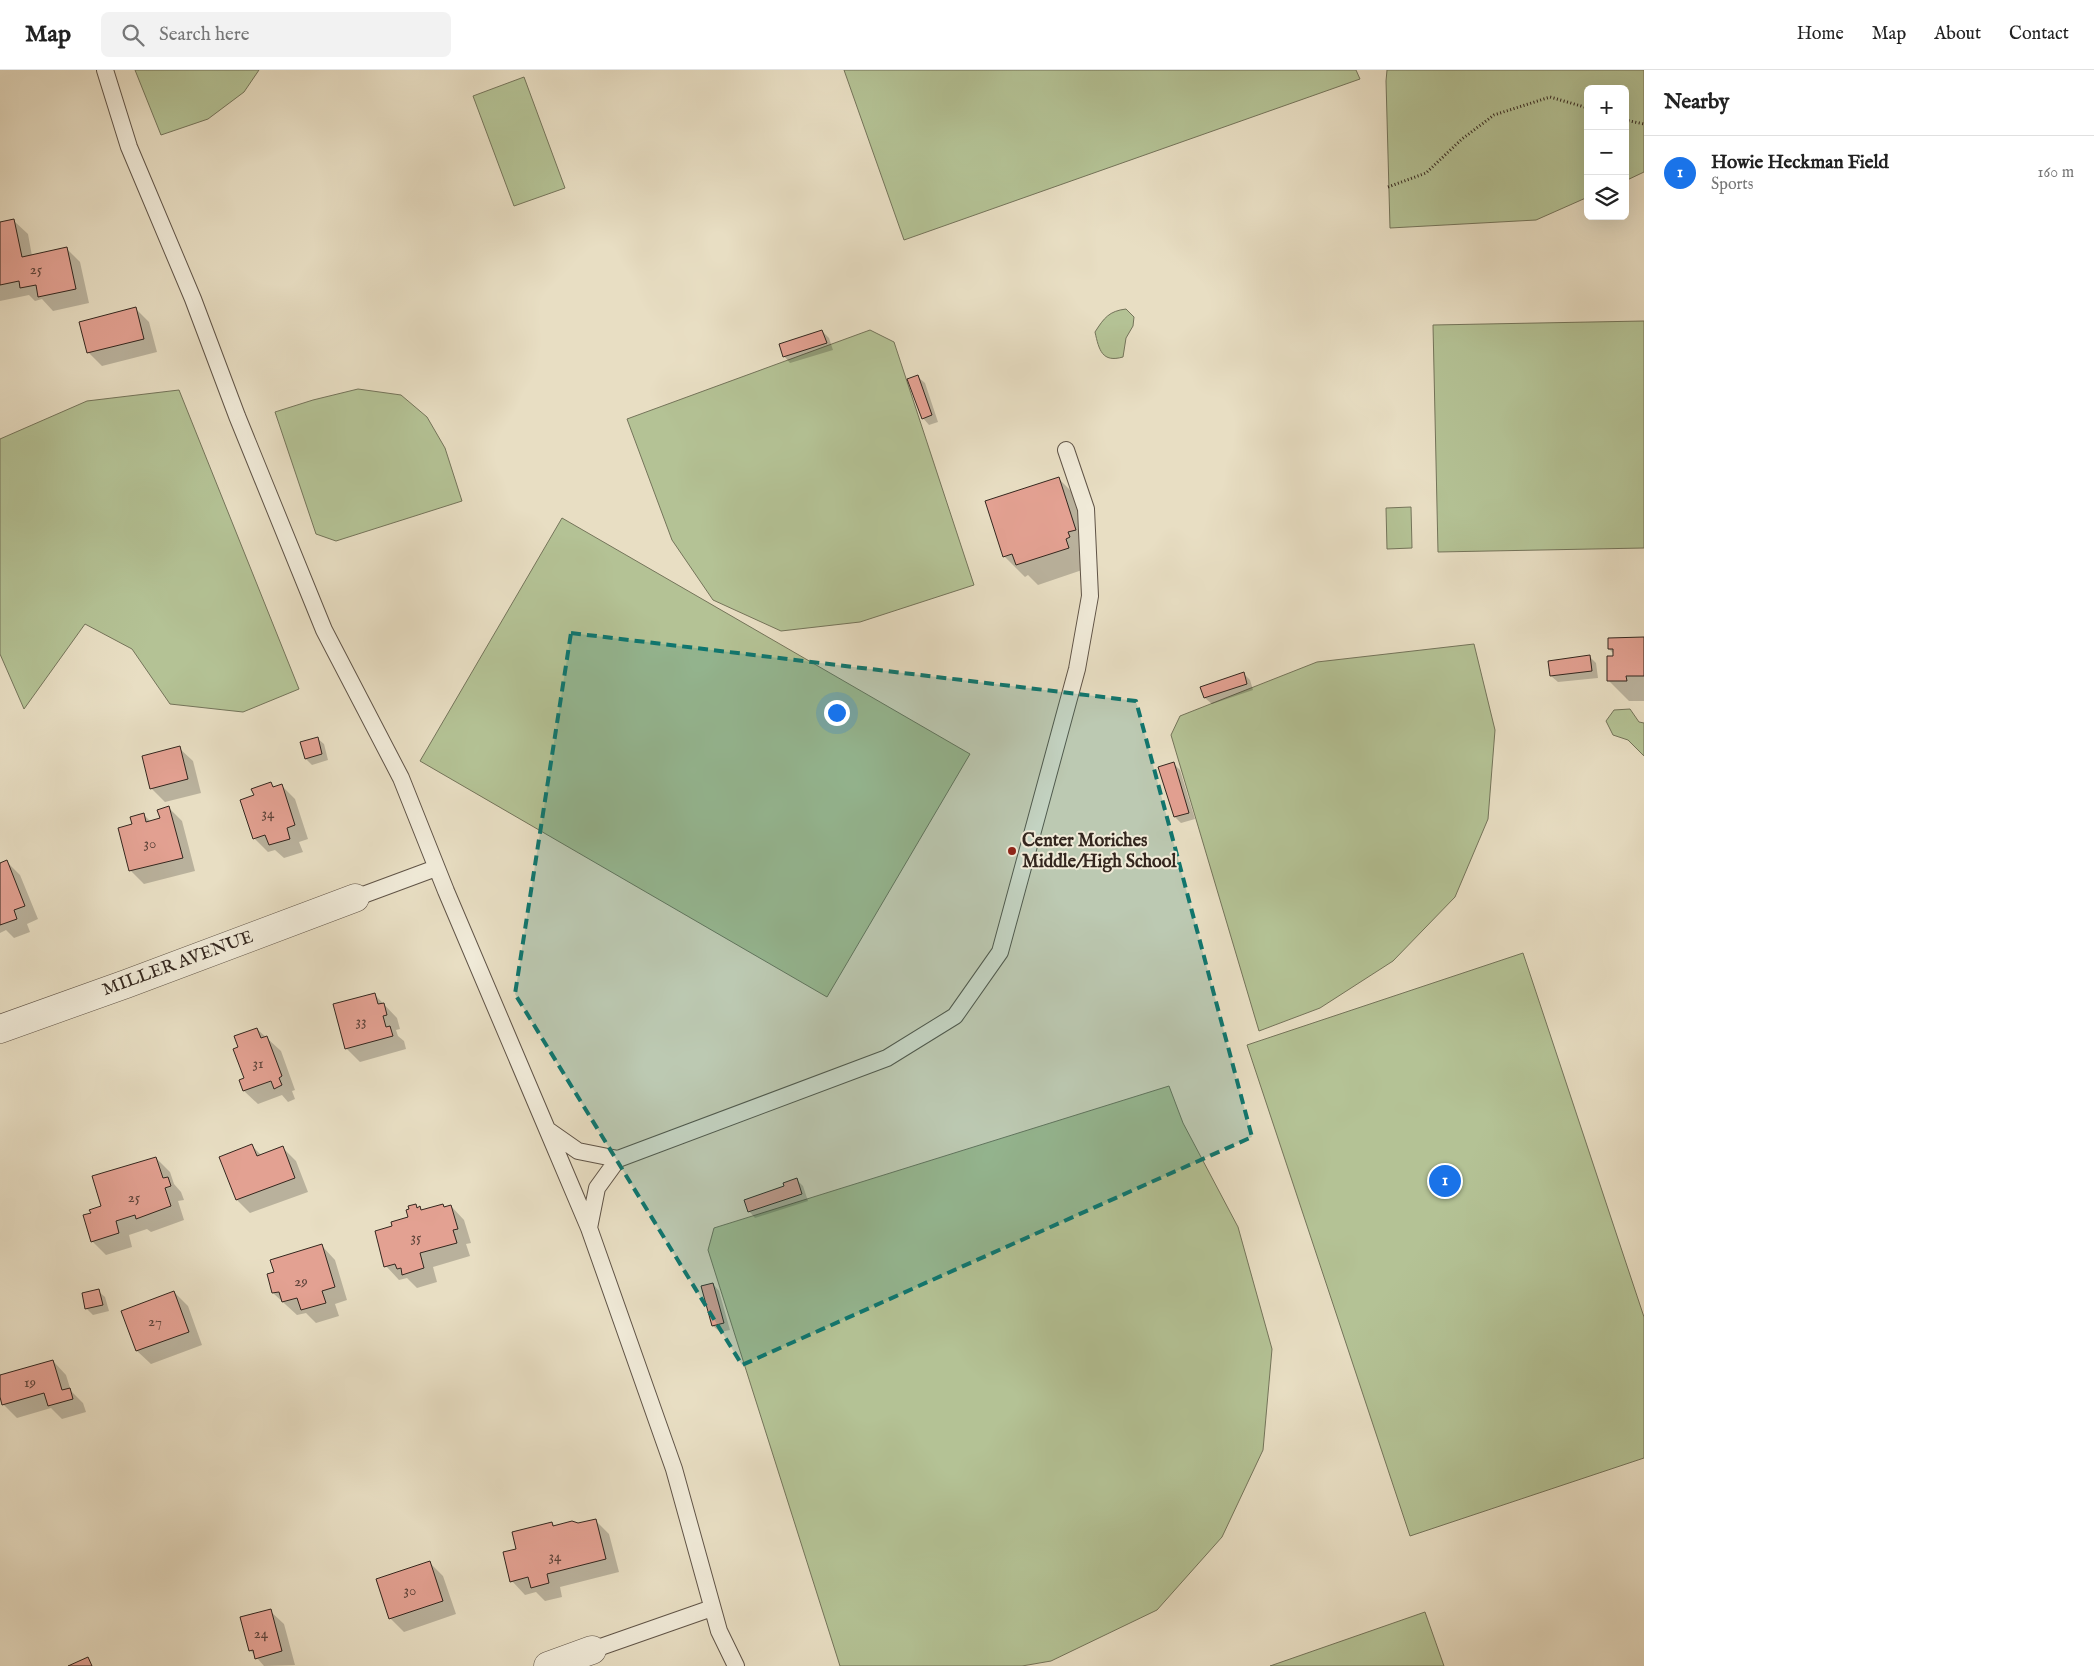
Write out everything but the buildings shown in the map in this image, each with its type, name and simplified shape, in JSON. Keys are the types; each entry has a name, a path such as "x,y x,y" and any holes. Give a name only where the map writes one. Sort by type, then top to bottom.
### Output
{"street":[{"name":"MILLER AVENUE","path":"0,1029 356,898"},
{"path":"548,1666 592,1650"}],"lane":[{"path":"105,70 129,147 193,299 237,416 324,630 401,778 436,868 589,1228 674,1469 720,1632 736,1666"},
{"path":"547,1129 578,1151 618,1159 886,1058 955,1016 1000,952 1077,669 1090,596 1086,508 1066,450"},
{"path":"356,898 436,868"},
{"path":"589,1228 597,1188 618,1159"},
{"path":"592,1650 712,1608"}],"path":[{"path":"1388,187 1426,173 1462,138 1494,115 1550,97 1584,107"},
{"path":"1629,121 1644,124"}],"highlighted area":[{"path":"571,633 1136,701 1252,1137 742,1365 515,994"}],"green space":[{"path":"135,70 259,70 244,92 208,119 161,135"},
{"path":"844,70 1356,70 1360,79 904,240"},
{"path":"1387,70 1644,70 1644,172 1629,179 1629,85 1584,85 1584,199 1536,220 1390,228"},
{"path":"524,77 565,188 514,206 473,96"},
{"path":"1126,309 1134,317 1133,326 1126,338 1123,357 1110,358 1103,354 1100,349 1095,332 1108,316 1115,311"},
{"path":"1644,321 1644,548 1438,552 1433,325"},
{"path":"870,330 894,342 974,585 860,622 781,631 713,600 672,540 627,419"},
{"path":"358,389 401,395 427,417 445,448 462,501 336,541 316,534 275,412"},
{"path":"179,390 299,689 243,712 170,704 132,649 85,624 24,709 0,654 0,439 87,401"},
{"path":"1411,507 1412,548 1387,549 1386,508"},
{"path":"562,518 970,754 827,997 420,761"},
{"path":"1474,644 1495,730 1488,819 1455,897 1393,961 1320,1008 1259,1031 1171,735 1180,716 1317,662"},
{"path":"1630,709 1639,722 1644,723 1644,756 1628,740 1613,735 1606,721 1614,710"},
{"path":"1523,953 1644,1317 1644,1458 1410,1536 1247,1045"},
{"path":"1169,1086 1183,1123 1238,1227 1272,1349 1263,1450 1222,1537 1157,1610 1051,1661 1022,1666 840,1666 708,1250 714,1228"},
{"path":"1425,1612 1444,1666 1270,1666"}],"place":[{"name":"Center Moriches Middle/High School","path":"1012,851"},
{"name":"Howie Heckman Field","path":"1445,1181"}]}
